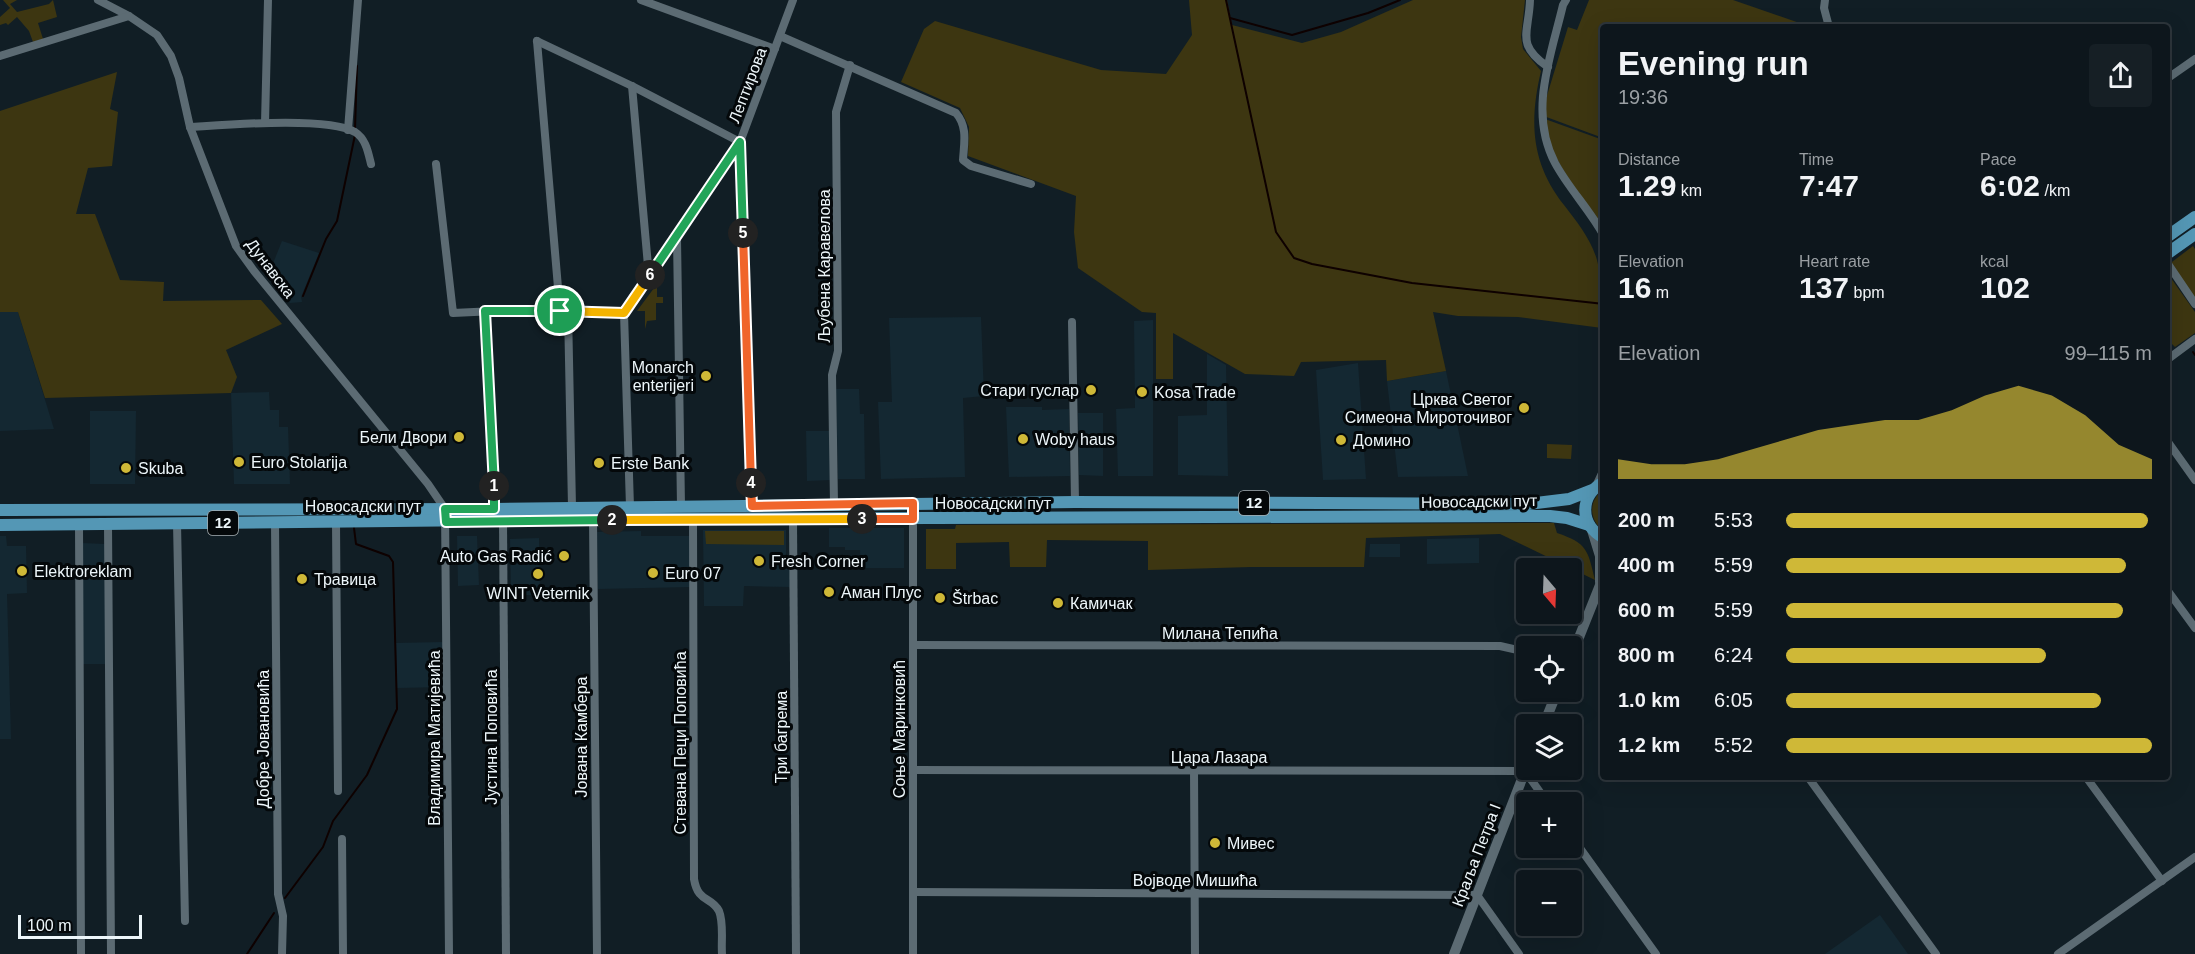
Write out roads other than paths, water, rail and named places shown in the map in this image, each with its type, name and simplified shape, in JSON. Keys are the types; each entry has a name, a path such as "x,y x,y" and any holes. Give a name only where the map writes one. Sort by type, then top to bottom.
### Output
{"main road":[{"path":"2170,235 2195,217"},
{"path":"2170,252 2195,234"},
{"name":"Новосадски пут","path":"0,525 336,522 446,515 494,509 572,507 1075,502 1528,504 1569,499 1597,486"},
{"path":"1590,527 1585,515 1585,504 1597,486"},
{"name":"Новосадски пут","path":"0,510 446,515 503,520 1550,516 1567,518 1590,527"},
{"name":"12","path":"1590,527 1600,535"}],"street":[{"name":"Дунавска","path":"98,0 129,16 157,36 171,56 190,127 236,246 428,484 446,515"},
{"path":"265,123 268,0"},
{"path":"348,130 358,0"},
{"path":"641,0 775,50"},
{"name":"Лептирова","path":"752,506 740,142 794,0"},
{"path":"1530,0 1526,44 1533,56 1548,67"},
{"path":"1825,0 1824,8 1828,24"},
{"path":"1565,2 1542,100 1543,128 1555,163 1600,230"},
{"path":"0,56 129,16"},
{"path":"780,36 956,113 964,127 963,160 971,166 1030,184"},
{"path":"572,507 564,311 537,41 632,86 740,142 624,313 630,507"},
{"path":"2170,77 2195,59"},
{"name":"Љубена Каравелова","path":"834,504 832,375 838,351 836,112 850,65"},
{"path":"632,86 649,277"},
{"path":"190,127 265,123 319,125 348,130 356,133 365,143 371,164"},
{"path":"436,164 453,314 485,311 624,313"},
{"path":"677,236 681,506"},
{"path":"2170,267 2195,304"},
{"path":"485,311 494,509"},
{"name":"Новосадски пут","path":"1072,322 1075,502"},
{"path":"2170,358 2195,339"},
{"path":"2170,445 2195,480"},
{"name":"Соње Маринковић","path":"912,954 913,503"},
{"name":"Владимира Матијевића","path":"446,515 449,954"},
{"name":"Јована Камбера","path":"593,519 597,954"},
{"name":"Јустина Поповића","path":"503,520 506,954"},
{"name":"Стевана Пеци Поповића","path":"693,520 694,879 699,894 714,904 719,912 722,954"},
{"name":"Три багрема","path":"793,520 796,954"},
{"path":"336,522 338,791"},
{"path":"177,523 185,921"},
{"name":"Добре Јовановића","path":"275,523 278,894 283,916 282,954"},
{"path":"79,524 81,954"},
{"path":"108,524 111,954"},
{"path":"1590,527 1600,556"},
{"path":"1580,636 1600,585"},
{"path":"2170,594 2195,628"},
{"name":"Милана Тепића","path":"913,645 1500,646 1516,650"},
{"name":"Цара Лазара","path":"913,770 1516,769"},
{"path":"1194,770 1195,954"},
{"name":"Краља Петра I","path":"1454,954 1522,780"},
{"path":"1810,780 1936,954"},
{"path":"2088,780 2162,881"},
{"path":"342,839 343,954"},
{"path":"1582,851 1656,954"},
{"path":"2058,954 2195,857"},
{"name":"Војводе Мишића","path":"913,892 1477,895"},
{"path":"1477,895 1519,954"}],"waterway":[{"path":"1226,0 1276,232 1294,258 1312,264 1412,283 1600,304"},
{"path":"1230,18 1292,35 1368,13 1400,0"},
{"path":"355,129 357,66"},
{"path":"303,296 326,239 337,221 355,135"},
{"path":"285,898 323,847 333,821 367,775 397,709 393,562 389,556 356,544 354,528"},
{"path":"247,954 274,913"}],"place":[{"name":"Monarch enterijeri","path":"706,376"},
{"name":"Стари гуслар","path":"1091,390"},
{"name":"Kosa Trade","path":"1142,392"},
{"name":"Црква Светог Симеона Мироточивог","path":"1524,408"},
{"name":"Бели Двори","path":"459,437"},
{"name":"Woby haus","path":"1023,439"},
{"name":"Домино","path":"1341,440"},
{"name":"Euro Stolarija","path":"239,462"},
{"name":"Erste Bank","path":"599,463"},
{"name":"Skuba","path":"126,468"},
{"name":"Auto Gas Radić","path":"564,556"},
{"name":"Fresh Corner","path":"759,561"},
{"name":"Elektroreklam","path":"22,571"},
{"name":"Euro 07","path":"653,573"},
{"name":"WINT Veternik","path":"538,574"},
{"name":"Травица","path":"302,579"},
{"name":"Аман Плус","path":"829,592"},
{"name":"Štrbac","path":"940,598"},
{"name":"Камичак","path":"1058,603"},
{"name":"Мивес","path":"1215,843"}]}
